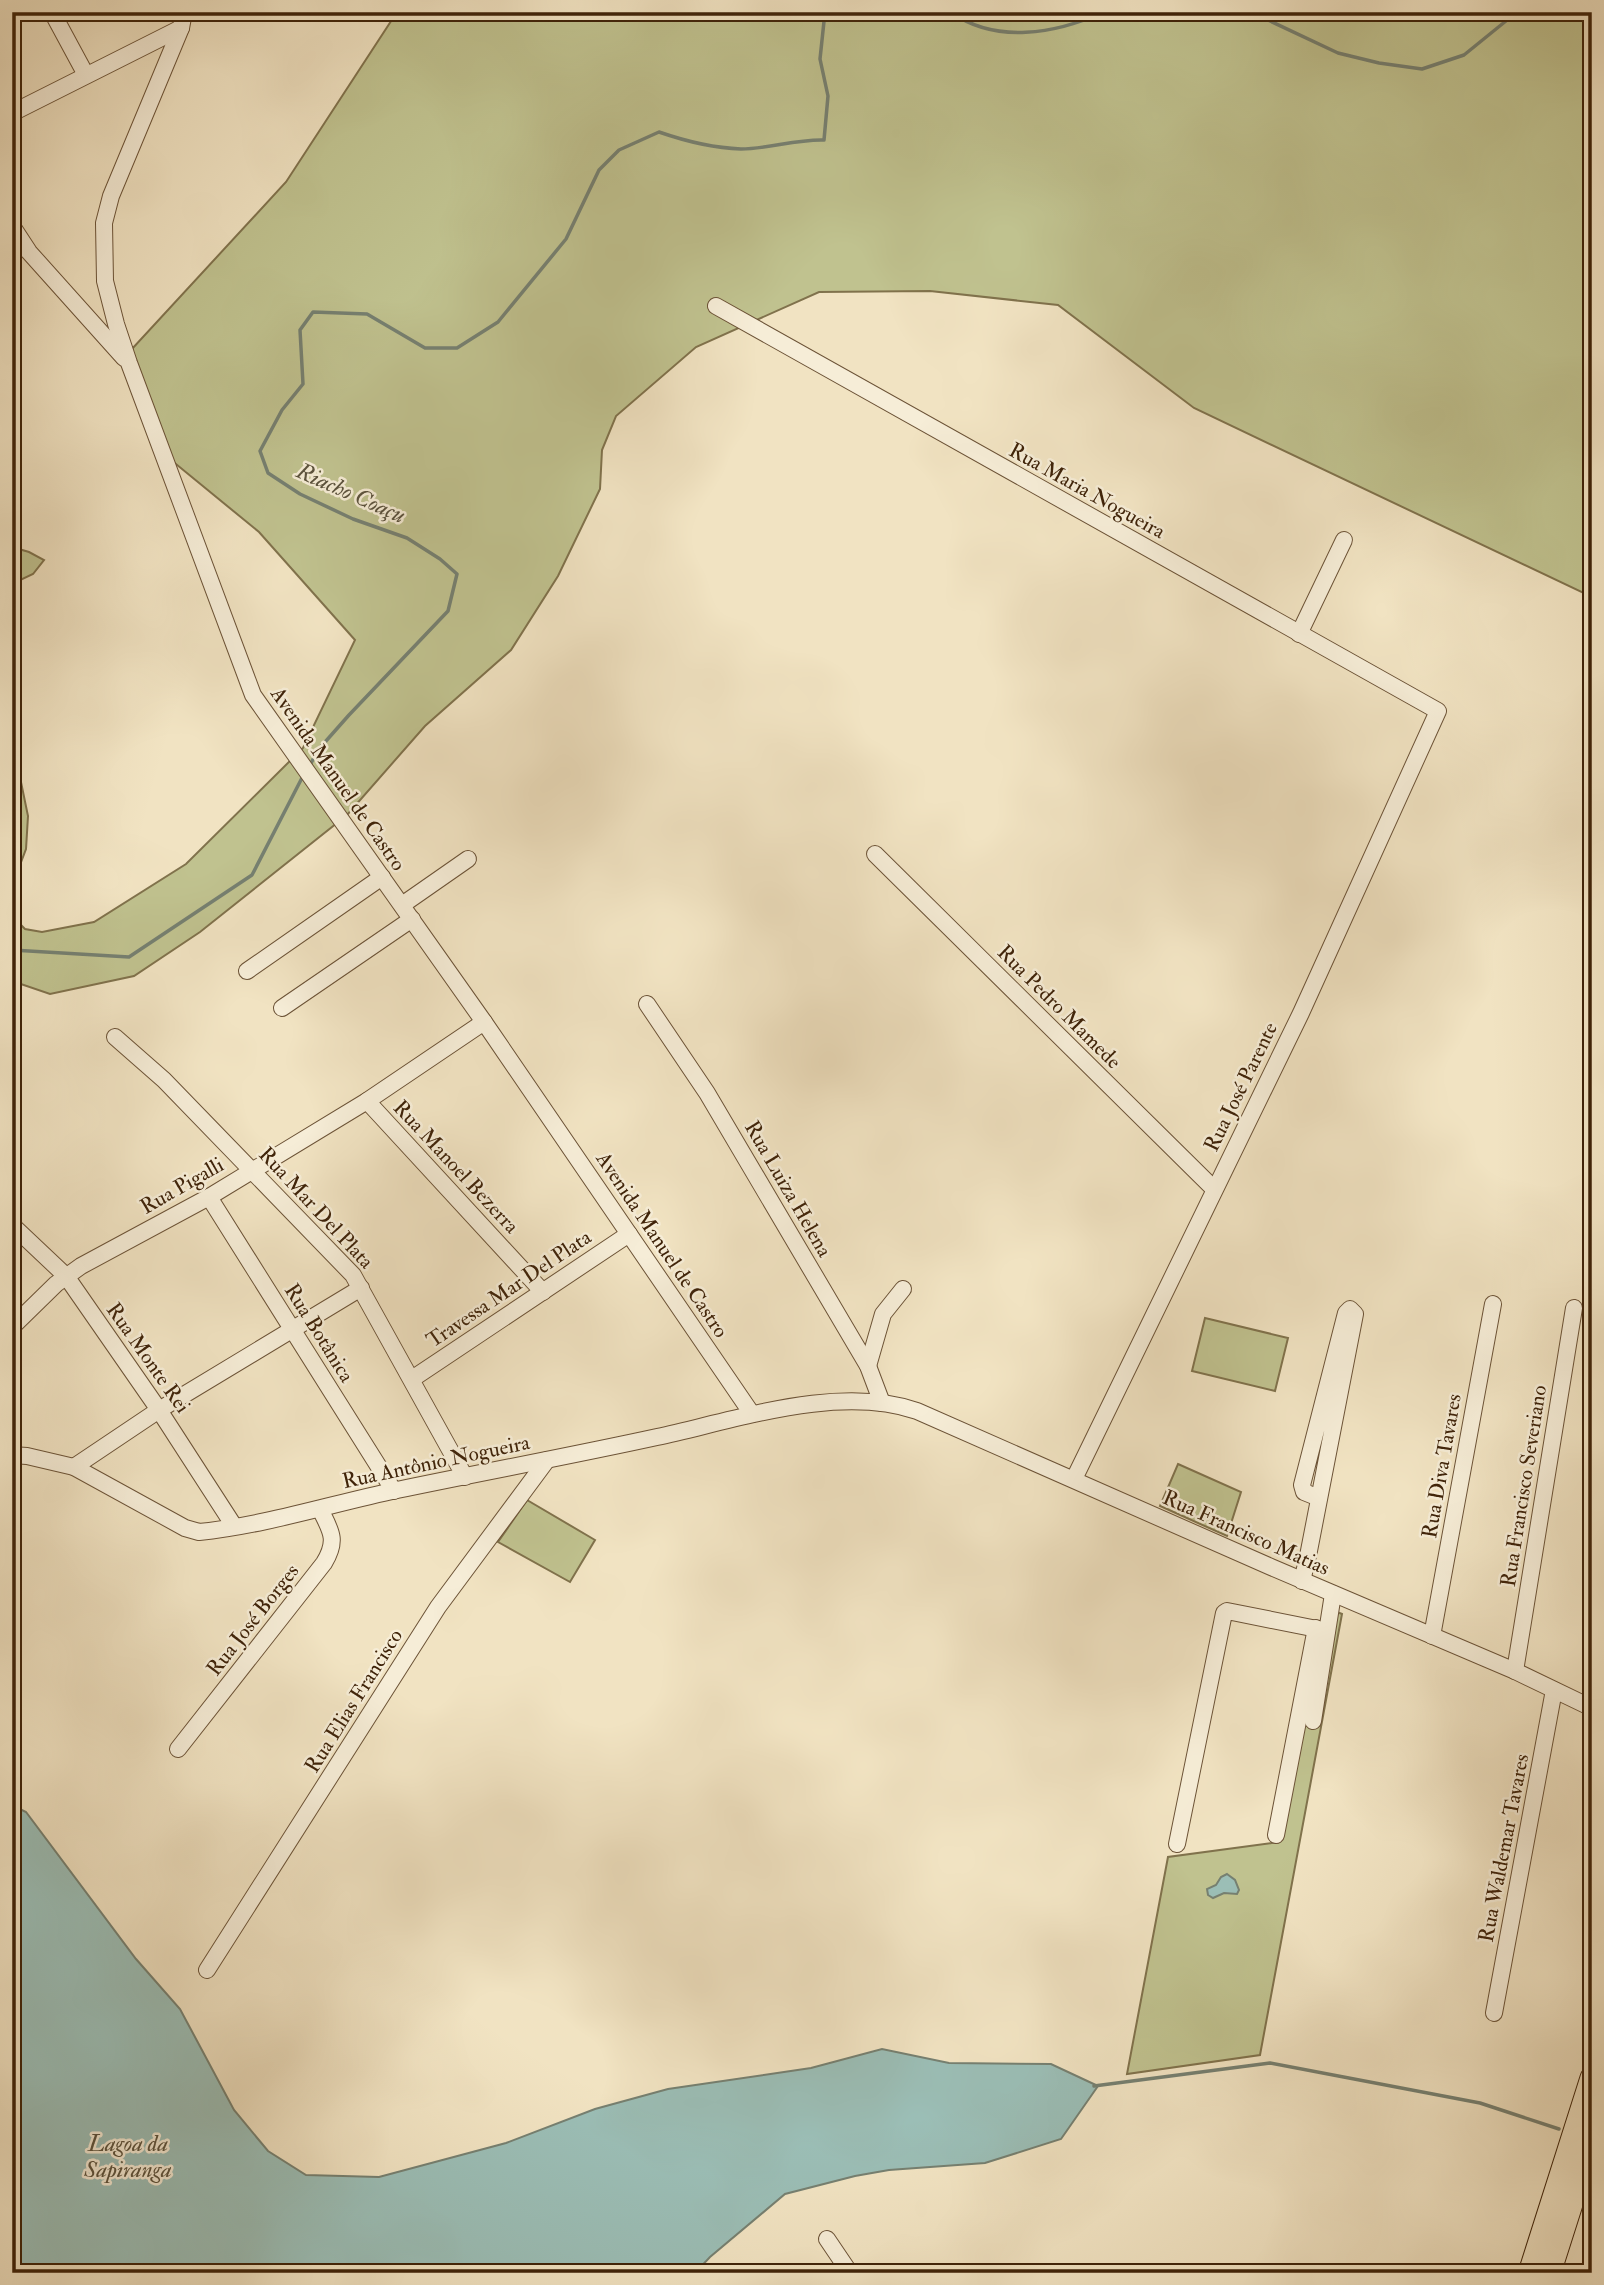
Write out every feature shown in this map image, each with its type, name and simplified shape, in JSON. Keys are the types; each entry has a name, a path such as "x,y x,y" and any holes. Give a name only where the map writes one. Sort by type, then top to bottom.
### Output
{"highway":[{"path":"1530,2273 1592,2078"},
{"path":"1549,2273 1592,2138"}],"street":[{"path":"52,12 86,75"},
{"path":"12,113 86,75 182,20"},
{"name":"Avenida Manuel de Castro","path":"182,20 111,196 104,223 105,281 129,363 253,695 484,1022 752,1414"},
{"path":"12,226 29,252 129,363"},
{"name":"Rua Maria Nogueira","path":"716,306 1438,711"},
{"path":"1299,634 1344,540"},
{"name":"Rua José Parente","path":"1074,1479 1301,1013 1438,711"},
{"name":"Rua Pedro Mamede","path":"876,854 1214,1189"},
{"path":"402,905 468,859"},
{"path":"247,971 382,877"},
{"path":"282,1008 412,919"},
{"name":"Rua Luiza Helena","path":"647,1004 708,1093 868,1366 882,1403"},
{"name":"Rua Pigalli","path":"12,1327 66,1276 209,1197 366,1101 484,1022"},
{"name":"Rua Mar Del Plata","path":"115,1037 164,1080 343,1263 361,1288 465,1477"},
{"name":"Rua Manoel Bezerra","path":"366,1101 542,1292"},
{"name":"Rua Botânica","path":"209,1197 394,1491"},
{"name":"Rua Monte Rei","path":"12,1225 66,1276 159,1410 234,1526"},
{"name":"Travessa Mar Del Plata","path":"412,1379 629,1234"},
{"path":"74,1467 159,1410 361,1288"},
{"path":"868,1366 883,1314 903,1289"},
{"name":"Rua Diva Tavares","path":"1432,1636 1493,1304"},
{"name":"Rua Francisco Severiano","path":"1515,1671 1574,1308"},
{"path":"1302,1581 1319,1498 1355,1314 1350,1309 1346,1313 1302,1485 1304,1492 1319,1498"},
{"name":"Rua Antônio Nogueira","path":"12,1455 74,1467 193,1531 209,1531 752,1414 839,1401 882,1403"},
{"name":"Rua Francisco Matias","path":"882,1403 917,1411 1302,1581 1515,1671 1592,1708"},
{"name":"Rua Elias Francisco","path":"207,1970 438,1607 547,1460"},
{"name":"Rua José Borges","path":"178,1749 324,1563 331,1550 332,1534 320,1509"},
{"path":"1276,1835 1322,1630 1334,1594"},
{"path":"1177,1844 1224,1613 1227,1611 1322,1630"},
{"path":"1313,1721 1322,1630"},
{"name":"Rua Waldemar Tavares","path":"1494,2013 1554,1690"},
{"path":"827,2239 850,2273"}],"green space":[{"path":"397,12 1592,12 1592,597 1194,408 1058,305 930,291 819,292 696,347 616,416 602,450 600,489 558,576 511,650 425,726 347,815 200,932 134,976 50,994 12,981 12,916 25,929 42,932 94,922 186,864 303,748 355,640 259,532 171,460 131,350 286,182"},
{"path":"12,547 44,560 33,574 12,584"},
{"path":"12,780 21,782 28,816 26,849 12,886"},
{"path":"1205,1318 1288,1338 1275,1391 1192,1371"},
{"path":"1178,1464 1241,1492 1227,1536 1160,1506"},
{"path":"527,1500 595,1540 570,1582 498,1542"},
{"path":"1324,1607 1342,1614 1260,2055 1127,2074 1168,1857 1279,1842"}],"water":[{"name":"Lagoa da Sapiranga","path":"12,1805 26,1812 136,1959 180,2009 234,2110 268,2151 306,2175 379,2177 506,2143 595,2109 668,2089 811,2068 882,2049 949,2063 1051,2064 1098,2086 1061,2139 985,2163 889,2170 785,2194 710,2257 695,2273 12,2273"},
{"path":"1227,1874 1235,1880 1239,1890 1237,1894 1224,1893 1213,1898 1208,1895 1207,1889 1216,1885 1221,1877"}],"waterway":[{"name":"Riacho Coaçu","path":"310,765 318,750 349,715 448,611 457,574 440,559 407,538 353,519 300,494 268,473 260,451 282,410 303,384 300,330 313,312 367,314 425,348 457,348 498,322 566,239 599,170 619,150 659,132 699,144 741,149 824,140 828,96 820,59 825,12"},
{"name":"Riacho Coaçu","path":"951,12 987,29 1006,32 1066,26 1103,12"},
{"name":"Riacho Coaçu","path":"1251,12 1338,53 1379,63 1422,69 1464,55 1517,12"},
{"name":"Riacho Coaçu","path":"1575,12 1592,14"},
{"name":"Riacho Coaçu","path":"12,950 129,957 252,875 304,774"},
{"path":"1094,2086 1270,2063 1480,2103 1559,2129"}]}
